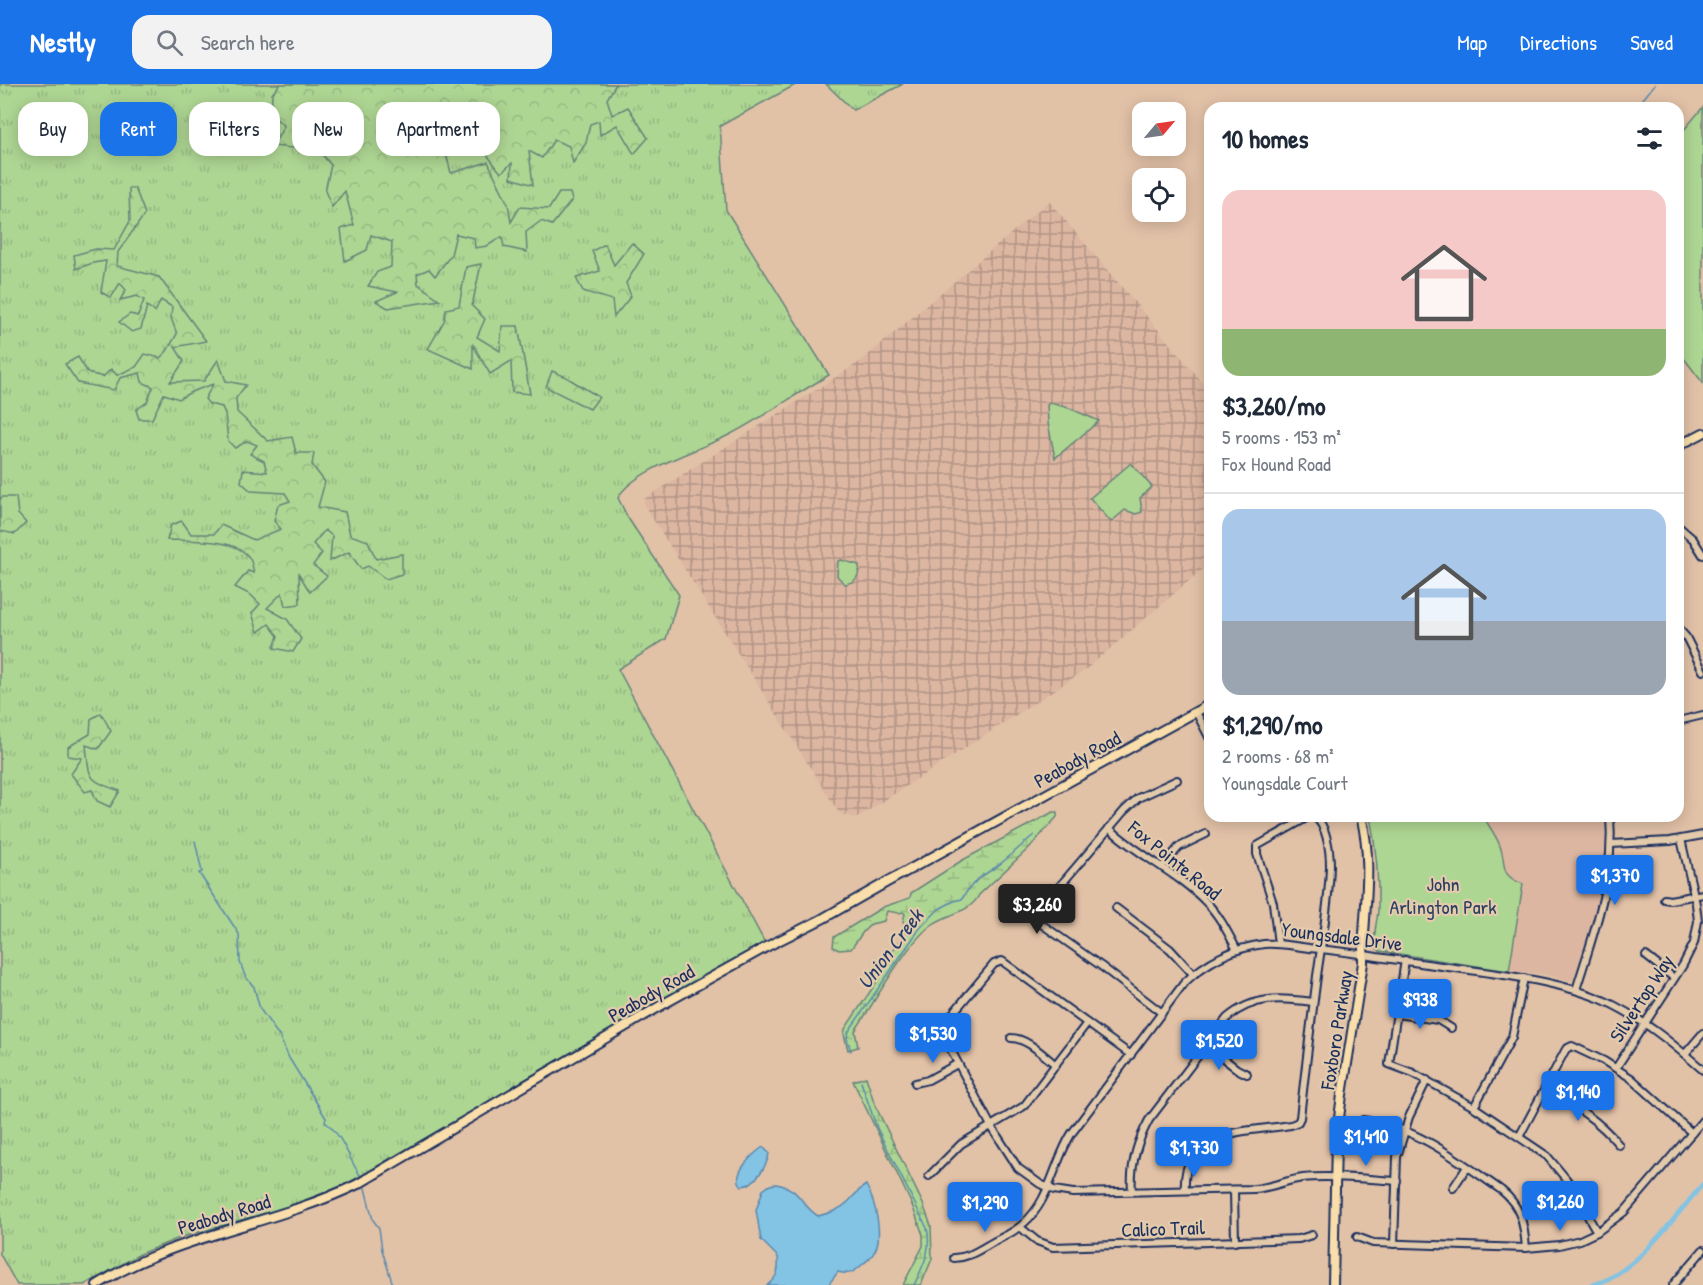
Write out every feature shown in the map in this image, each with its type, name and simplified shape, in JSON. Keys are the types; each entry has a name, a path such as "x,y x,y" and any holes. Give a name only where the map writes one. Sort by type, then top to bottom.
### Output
{"main road":[{"path":"1684,443 1702,434"},
{"name":"Peabody Road","path":"97,1285 162,1252 196,1239 311,1204 358,1184 667,1002 768,946 822,920 1204,707"},
{"name":"Foxboro Parkway","path":"1333,1283 1335,1178 1342,1095 1363,954 1369,867 1362,822"}],"street":[{"path":"1684,531 1693,539 1703,555"},
{"path":"1684,635 1701,663 1703,671"},
{"path":"1196,712 1204,727"},
{"path":"1684,720 1703,716"},
{"path":"1162,1013 1037,919 1039,910 1109,828 1138,798 1177,780"},
{"path":"1278,944 1276,914 1257,854 1257,846 1301,822"},
{"path":"1185,1190 1188,1164 1203,1144 1217,1138 1298,1122 1305,1083 1328,889 1329,854 1319,822"},
{"path":"1576,990 1603,904 1609,874 1610,822"},
{"name":"Fox Pointe Road","path":"1109,828 1205,901 1220,920 1237,950"},
{"path":"1162,867 1179,847 1206,834"},
{"path":"1611,844 1681,839 1703,835"},
{"name":"Silvertop Way","path":"1616,1068 1694,943 1698,921 1695,897 1681,839"},
{"path":"1664,898 1670,900 1703,894"},
{"path":"1116,908 1170,949 1193,974"},
{"name":"Youngsdale Drive","path":"1020,1227 1032,1215 1066,1144 1193,974 1218,958 1254,946 1278,944 1363,954 1524,978 1576,990 1614,1005 1645,1023 1703,1070"},
{"path":"1646,956 1674,978"},
{"path":"1405,960 1389,1064 1427,1080 1474,1107 1547,1156 1577,1195 1597,1232"},
{"path":"1131,1055 1006,963 998,962 942,1027 943,1037 957,1064 991,1126 1018,1168 1047,1187 1073,1193 1234,1190 1264,1188 1300,1178 1397,1180"},
{"path":"1474,1107 1512,1037 1521,1002 1524,978"},
{"path":"1132,1191 1135,1156 1141,1135 1149,1120 1227,1018 1251,1003 1278,998 1314,1002"},
{"path":"1397,1014 1438,1020 1451,1028"},
{"path":"929,1176 961,1144 1024,1106 1087,1023"},
{"path":"1685,1054 1703,1033"},
{"path":"1011,1038 1018,1038 1028,1044 1056,1065"},
{"path":"1206,1045 1247,1074"},
{"path":"1519,1137 1568,1046 1579,1049 1616,1068 1692,1133"},
{"path":"915,1083 928,1080 957,1064"},
{"path":"1394,1244 1397,1157 1409,1117 1427,1080"},
{"path":"1545,1091 1578,1107 1619,1145"},
{"path":"1357,1237 1373,1243 1526,1248 1568,1243 1597,1232 1624,1212 1703,1119"},
{"path":"1363,1120 1374,1121 1405,1131 1427,1141 1501,1190 1514,1203 1524,1221 1526,1248"},
{"path":"1453,1188 1467,1167"},
{"path":"1234,1190 1235,1242"},
{"path":"954,1258 968,1256 1020,1227"},
{"name":"Calico Trail","path":"1020,1227 1037,1242 1053,1247 1235,1242 1299,1239 1312,1235"},
{"path":"1673,1285 1703,1250"}],"shaded area":[{"path":"1049,201 1204,384 1204,568 1084,671 857,818 839,813 644,505 644,499 861,361"},
{"path":"1487,822 1605,822 1605,855 1599,901 1574,979 1570,981 1542,974 1509,971 1512,954 1513,881 1504,870 1500,845"}],"green space":[{"path":"0,84 797,84 720,126 726,210 829,375 729,435 637,478 618,498 628,518 679,595 666,639 618,669 765,943 624,1022 345,1185 289,1206 182,1237 142,1253 84,1285 17,1285 0,1254"},
{"path":"280,84 616,84 607,99 612,115 628,107 648,138 634,154 617,125 600,135 599,121 590,124 586,143 573,163 569,146 554,140 542,158 529,151 533,185 511,178 512,163 501,173 488,156 500,156 500,102 376,102 376,156 447,156 451,173 488,162 508,204 511,222 520,207 549,209 559,193 570,193 572,200 552,225 541,221 526,232 527,252 504,247 502,237 487,246 475,248 474,238 456,234 451,255 435,276 429,269 417,274 418,284 440,300 388,308 376,301 397,292 368,286 377,272 391,267 392,242 371,235 367,250 345,261 341,229 354,225 345,191 332,207 325,191 331,165 323,156 364,156 364,102 292,102 292,148 280,147 280,133 284,126 280,122 280,102 272,102 272,94"},
{"path":"826,84 903,84 853,110"},
{"path":"1703,107 1703,383 1684,358 1684,130"},
{"path":"129,188 135,188 145,214 118,252 117,266 159,277 206,341 175,347 184,361 170,382 204,381 218,360 226,381 246,385 236,398 237,412 268,441 292,437 296,453 314,453 312,465 325,482 318,507 345,512 350,535 368,541 376,559 402,554 402,574 386,579 368,566 361,569 349,552 330,561 332,536 325,530 313,544 322,553 313,565 327,576 310,592 299,574 300,604 285,606 282,593 267,608 287,619 301,639 293,652 274,648 278,636 269,624 258,632 252,613 260,604 251,595 235,587 248,571 254,573 250,559 244,552 235,547 212,542 167,540 171,525 182,521 191,534 214,534 221,525 254,540 281,529 274,521 278,505 290,501 285,493 251,491 241,482 243,470 267,472 264,461 250,454 257,445 247,441 235,448 228,441 222,407 209,404 205,399 213,384 179,399 164,394 152,419 139,419 136,410 147,402 153,387 142,382 140,373 120,378 114,390 78,383 65,364 78,357 88,373 103,377 111,369 117,375 136,367 145,354 160,358 177,334 171,318 172,307 161,300 155,312 147,306 141,329 132,332 119,322 130,314 138,316 144,300 137,296 120,300 126,290 120,283 111,298 101,292 106,261 76,269 74,255 96,249 114,250 130,221"},
{"path":"632,243 644,254 626,283 631,296 614,317 612,300 583,291 576,278 600,271 592,251 605,244 614,265"},
{"path":"481,264 472,306 485,319 477,337 500,351 502,326 518,326 530,394 512,392 511,361 490,374 473,345 473,369 428,349 444,321 446,309 459,306 466,267"},
{"path":"552,371 599,397 590,409 546,387"},
{"path":"1050,403 1069,408 1099,421 1055,458 1048,423 1047,405"},
{"path":"1131,463 1152,487 1140,498 1142,512 1136,514 1125,510 1111,522 1090,498"},
{"path":"2,497 16,497 18,514 26,523 15,534 0,531 0,500"},
{"path":"838,561 859,565 858,575 852,582 845,584 837,576"},
{"path":"101,713 111,731 98,749 86,745 92,777 101,784 120,791 110,807 97,801 92,790 85,792 71,774 82,758 68,756 68,747 90,734 91,719"},
{"path":"1053,812 1057,812 1057,817 971,905 933,924 913,944 855,1031 858,1047 848,1050 845,1029 884,971 891,953 907,930 903,921 905,914 887,911 884,921 871,924 851,949 839,950 833,947 834,937 883,907 910,898 911,893 961,861"},
{"name":"John Arlington Park","path":"1371,822 1486,822 1498,842 1507,873 1515,881 1523,884 1509,971 1380,951 1376,948 1374,939 1378,911 1375,851"},
{"path":"866,1077 875,1105 923,1204 931,1226 932,1259 921,1285 903,1285 923,1246 923,1235 912,1205 853,1081"}],"water":[{"path":"763,1147 769,1153 763,1169 756,1179 742,1186 739,1176 744,1165"},
{"path":"776,1184 791,1189 818,1216 842,1207 866,1185 873,1200 878,1229 877,1247 872,1255 854,1271 838,1272 828,1285 767,1285 777,1273 778,1257 761,1240 756,1210 763,1190"}],"waterway":[{"path":"1641,102 1655,84"},
{"name":"Union Creek","path":"851,1051 847,1038 849,1031 920,928 939,909 962,899 977,880 1034,835"},
{"path":"195,841 202,872 199,873 239,934 240,962 245,976 254,987 260,1009 279,1036 289,1058 326,1118 325,1122 341,1140 360,1175"},
{"name":"Union Creek","path":"861,1082 877,1128 927,1228 927,1251 914,1285"},
{"path":"1592,1285 1608,1279 1639,1257 1667,1228 1703,1184"},
{"path":"365,1188 373,1220 379,1228 382,1250 393,1285"}]}
